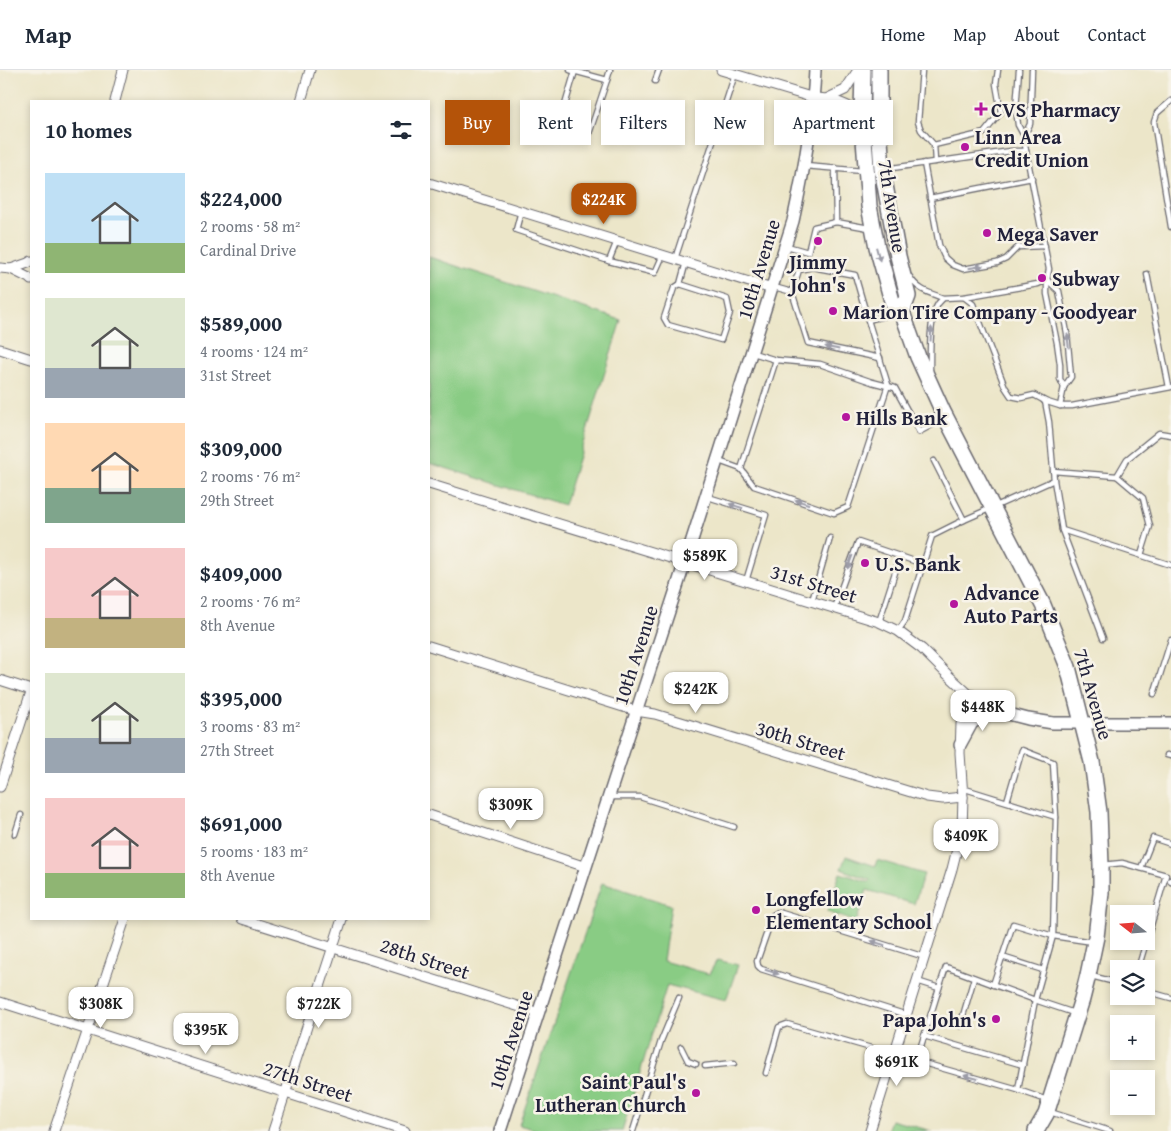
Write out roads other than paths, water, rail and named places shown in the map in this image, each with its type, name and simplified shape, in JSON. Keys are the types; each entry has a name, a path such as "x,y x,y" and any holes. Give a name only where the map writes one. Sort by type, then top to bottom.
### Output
{"main road":[{"name":"7th Avenue","path":"862,100 863,70"},
{"name":"7th Avenue","path":"879,70 879,125 882,169 898,256 908,296 902,312"},
{"name":"7th Avenue","path":"864,145 869,206 876,248 892,301 902,312 918,357 946,418 1043,605 1068,667 1092,762 1099,812 1101,866 1101,893 1094,942 1078,1014 1047,1109 1036,1131"},
{"name":"7th Avenue","path":"1047,1109 1049,1131"}],"street":[{"path":"115,100 123,70"},
{"path":"301,100 310,70"},
{"path":"721,70 814,98 834,100"},
{"name":"10th Avenue","path":"504,1130 539,1013 786,246 804,166 814,98 815,70"},
{"path":"828,98 844,90 858,70"},
{"path":"430,183 773,288"},
{"path":"12,270 30,262"},
{"path":"0,268 12,270 30,279"},
{"path":"0,350 30,359"},
{"name":"31st Street","path":"430,484 879,622 898,631 922,649 971,696 1001,712 1053,723 1171,723"},
{"name":"30th Street","path":"430,650 636,711 655,714 927,797 943,799 962,792"},
{"path":"0,680 30,691"},
{"path":"0,787 30,694"},
{"path":"870,1131 952,870 962,829 961,724 971,696"},
{"path":"960,745 972,723 995,709"},
{"path":"430,815 586,867"},
{"path":"54,1131 125,920"},
{"name":"28th Street","path":"245,920 539,1013"},
{"path":"272,1131 342,920"},
{"name":"27th Street","path":"0,1002 405,1131"}],"lane":[{"path":"607,80 573,71 560,122 568,134 586,140 607,80 610,70"},
{"path":"655,81 658,70"},
{"path":"922,70 918,122 921,130 934,145 936,162"},
{"path":"934,145 984,133 1001,112 996,84 998,70"},
{"path":"1019,70 1016,109 1018,125 1024,136 1049,268 1046,280 1047,294 1057,342 1060,379 1064,387"},
{"path":"1024,136 1030,124 1032,70"},
{"path":"675,259 735,74"},
{"path":"1171,102 1157,113 1154,122 1171,227"},
{"path":"804,166 866,171 1011,151 1026,151"},
{"path":"924,163 939,244 945,258 953,265 963,269 997,263 1006,260 1018,247 1045,246"},
{"path":"835,168 836,222"},
{"path":"930,198 1032,178"},
{"path":"521,212 516,230 610,261 655,273 663,255"},
{"path":"786,246 808,252 814,227 836,222 873,229"},
{"path":"610,261 617,241"},
{"path":"898,256 912,281 921,290 944,298 964,297 1038,284 1046,280"},
{"path":"680,284 727,300 730,313 721,340 668,325 664,318 674,288 680,284 686,262"},
{"path":"718,461 741,469 754,486 834,512 848,507 888,385 880,358 868,320 855,274 812,267 799,270 792,292 808,343 880,358"},
{"path":"964,297 973,304 1011,396 1022,398 1034,395 1044,401 1060,406 1072,406 1170,387 1147,274"},
{"path":"1046,280 1059,291 1067,333 1072,377 1064,387 1060,406"},
{"path":"773,288 792,292"},
{"path":"929,382 931,330 934,313 938,304 944,298"},
{"path":"868,320 902,312"},
{"path":"752,352 776,360 820,364 895,388 919,432 946,418"},
{"path":"741,469 776,360"},
{"path":"1044,401 1049,422 1054,480 1062,530 1103,638"},
{"path":"1118,476 1127,458 1159,433 1171,435"},
{"path":"934,461 964,520"},
{"path":"1053,471 1118,476 1143,498 1150,526 1141,555"},
{"path":"898,631 905,621 932,536 1054,480"},
{"path":"706,496 766,515 746,581"},
{"path":"1062,530 1171,565"},
{"path":"812,602 830,538"},
{"path":"834,608 858,542 923,564"},
{"path":"879,622 900,557"},
{"path":"1154,694 1171,640"},
{"path":"1007,802 1022,750 1053,762 1056,817 1053,936 1035,1000 1018,1090"},
{"path":"962,792 1007,802 1056,817"},
{"path":"609,797 640,797 734,827"},
{"path":"15,834 21,815"},
{"path":"1141,868 1153,838 1171,844"},
{"path":"1101,866 1122,863 1166,875 1169,880 1141,960"},
{"path":"907,1015 761,969 758,966 758,961 773,915 778,912 925,957"},
{"path":"993,985 1013,924 1053,936 1094,942"},
{"path":"1002,957 1043,970"},
{"path":"916,1062 946,968 1078,1014"},
{"path":"1088,975 1110,981"},
{"path":"960,1026 974,978"},
{"path":"917,981 939,988"},
{"path":"1155,994 1171,998"},
{"path":"633,1131 661,1041 679,998"},
{"path":"766,1073 780,1027 787,1024 1018,1090 1047,1109 1110,1131"},
{"path":"924,1036 1023,1065"},
{"path":"681,1047 688,1062 696,1064"},
{"path":"705,1066 734,1063"}],"place":[{"name":"CVS Pharmacy","path":"981,109"},
{"name":"Linn Area Credit Union","path":"965,147"},
{"name":"Mega Saver","path":"987,233"},
{"name":"Jimmy John's","path":"818,241"},
{"name":"Subway","path":"1042,278"},
{"name":"Marion Tire Company - Goodyear","path":"833,311"},
{"name":"Hills Bank","path":"846,417"},
{"name":"U.S. Bank","path":"865,563"},
{"name":"Advance Auto Parts","path":"954,604"},
{"name":"Longfellow Elementary School","path":"756,910"},
{"name":"Papa John's","path":"996,1019"},
{"name":"Saint Paul's Lutheran Church","path":"696,1093"}]}
